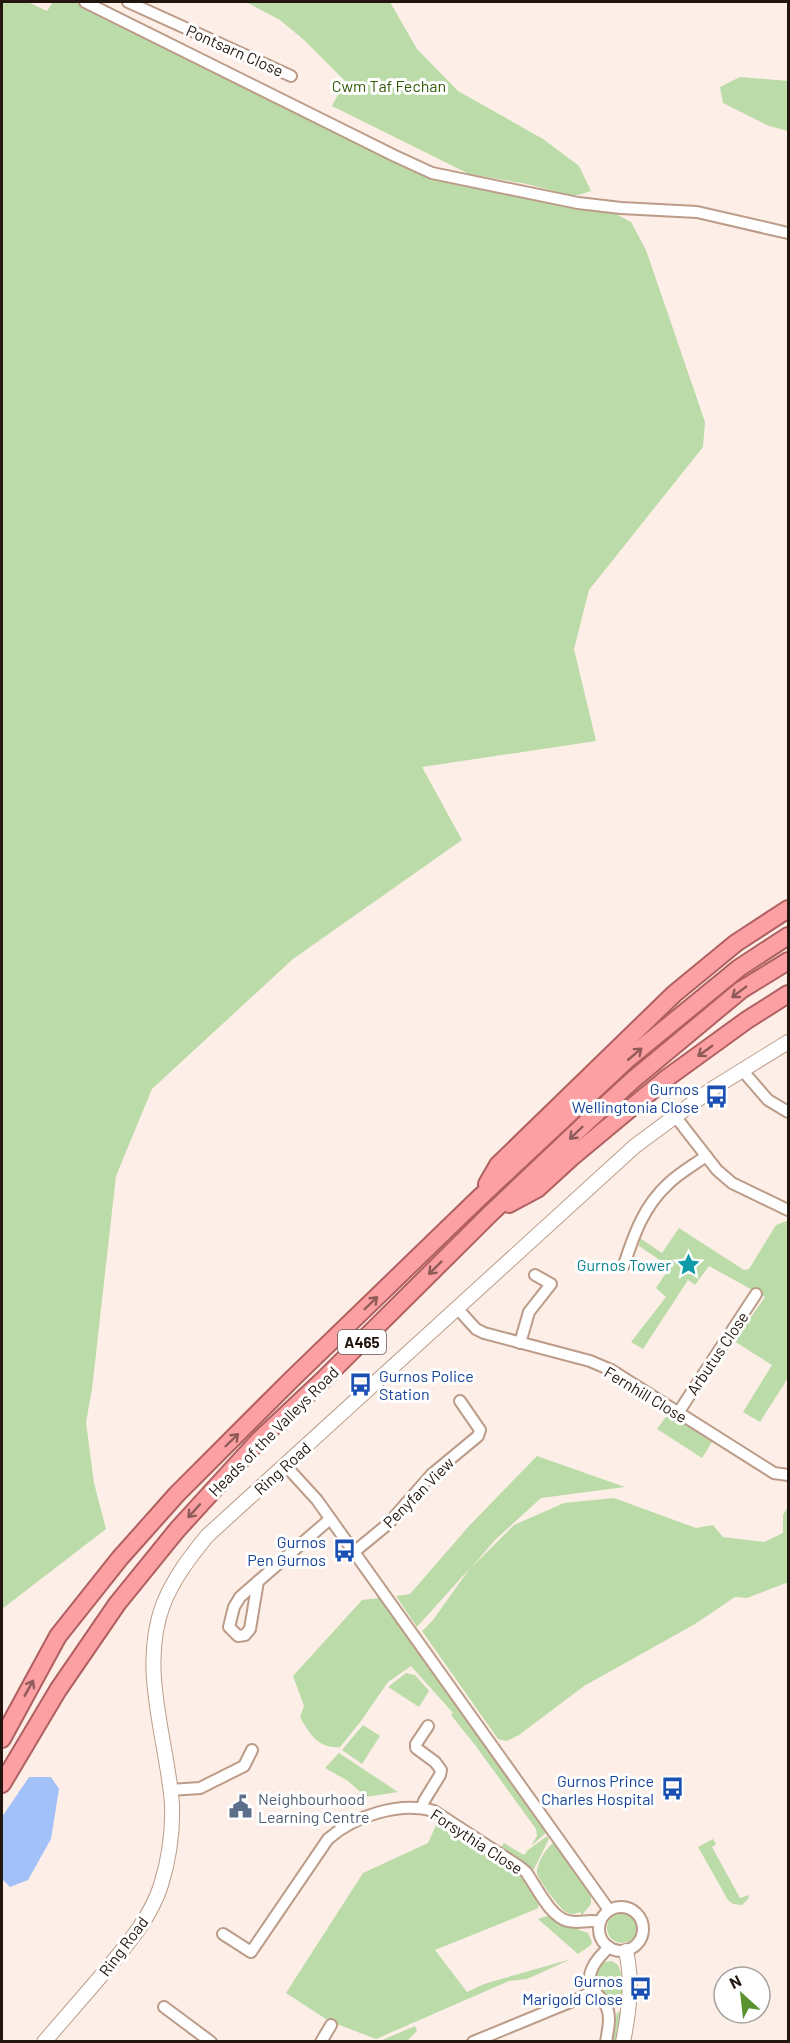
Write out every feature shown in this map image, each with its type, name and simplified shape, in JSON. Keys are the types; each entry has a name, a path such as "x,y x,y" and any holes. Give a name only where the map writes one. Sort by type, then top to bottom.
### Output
{"highway":[{"path":"477,1200 498,1165 674,994 735,943 789,909"},
{"name":"Heads of the Valleys Road","path":"2,1739 58,1636 120,1558 199,1472 477,1200 629,1058 739,968 789,936"},
{"name":"Heads of the Valleys Road","path":"2,1784 58,1690 117,1604 177,1530 261,1439 490,1213 588,1121 741,990 789,961"},
{"path":"490,1213 537,1189 667,1078 747,1020 789,994"}],"street":[{"path":"85,2 432,173 578,203 697,212 789,233"},
{"name":"Pontsarn Close","path":"128,2 291,76"},
{"name":"Pontsarn Close","path":"169,44 178,25"},
{"name":"Ring Road","path":"44,2042 132,1940 160,1887 170,1846 172,1816 153,1662 163,1606 182,1568 207,1536 635,1146 742,1070 789,1042"},
{"path":"742,1070 768,1100 789,1112"},
{"path":"675,1116 717,1170 732,1183 789,1210"},
{"path":"624,1265 634,1231 655,1197 670,1182 706,1156"},
{"path":"520,1343 528,1312 551,1284 535,1275"},
{"name":"Arbutus Close","path":"678,1413 756,1294"},
{"name":"Fernhill Close","path":"457,1308 476,1329 484,1334 590,1361 611,1370 774,1473 789,1475"},
{"name":"Penyfan View","path":"354,1552 388,1524 431,1476 478,1436 480,1430 477,1423 460,1401"},
{"path":"285,1465 317,1500 609,1910"},
{"path":"258,1581 250,1629 245,1635 238,1636 230,1627 234,1607 240,1597 258,1581 330,1520"},
{"path":"422,1807 441,1770 435,1762 416,1748 416,1744 428,1725"},
{"path":"170,1790 200,1788 244,1766 252,1750"},
{"name":"Forsythia Close","path":"223,1934 250,1952 334,1834 372,1814 422,1807 434,1811 520,1867 558,1916 567,1921 600,1922"},
{"path":"629,1908 639,1916 642,1922 640,1941 626,1951 609,1947 600,1936 600,1922 609,1910 629,1908"},
{"path":"606,2042 609,2026 606,2004 590,1983 590,1974 594,1965 609,1947"},
{"path":"623,2042 630,1972 626,1951"},
{"path":"473,2042 580,1998 594,1990"},
{"path":"164,2007 211,2042"},
{"path":"321,2042 331,2025"}],"green space":[{"path":"2,2 28,2 47,11 53,2 75,2 427,175 531,200 612,212 631,222 646,250 705,422 703,447 589,590 574,649 596,741 422,767 462,840 293,959 152,1089 116,1176 92,1389 86,1422 94,1483 106,1529 2,1609"},
{"name":"Cwm Taf Fechan","path":"246,2 390,2 417,49 458,91 543,139 579,166 591,191 569,195 527,184 469,174 332,106 345,81 304,40 280,20"},
{"path":"740,77 788,81 788,131 769,126 723,103 720,87"},
{"path":"787,1221 788,1378 760,1422 743,1412 772,1365 734,1341 765,1297 709,1266 695,1285 688,1280 643,1349 631,1342 666,1297 656,1288 670,1267 639,1246 640,1238 662,1253 679,1228 744,1270 749,1269 776,1225"},
{"path":"668,1414 712,1442 702,1458 657,1429"},
{"path":"537,1456 625,1487 541,1498 495,1540 471,1568 514,1525 564,1503 614,1498 696,1528 713,1525 723,1537 764,1542 783,1533 783,1515 788,1507 788,1584 747,1598 735,1597 695,1624 584,1686 519,1735 507,1741 498,1739 422,1631 433,1620 470,1568 417,1627 396,1596 410,1594 469,1526"},
{"path":"380,1598 547,1832 531,1846 537,1836 536,1829 451,1715 453,1713 411,1666 388,1682 340,1747 320,1743 303,1723 300,1717 304,1706 293,1676 362,1600"},
{"path":"406,1673 415,1675 429,1691 419,1707 388,1687"},
{"path":"363,1725 380,1736 362,1764 342,1750"},
{"path":"339,1753 398,1792 366,1797 348,1781 325,1768"},
{"path":"437,1823 447,1825 515,1871 539,1901 538,1908 534,1910 435,1950 467,1992 484,1984 571,1959 527,1979 509,1981 376,2039 329,2021 286,1993 363,1873 428,1843"},
{"path":"547,1836 549,1839 532,1873 500,1848 504,1843 524,1855"},
{"path":"713,1839 716,1844 712,1847 740,1898 748,1895 749,1898 742,1905 733,1904 728,1900 698,1847"},
{"path":"553,1843 591,1896 591,1904 582,1915 580,1912 571,1914 563,1910 538,1876 540,1861"},
{"path":"622,1913 633,1917 637,1928 633,1939 622,1943 611,1939 607,1928 611,1917"},
{"path":"547,1916 568,1927 578,1927 579,1930 588,1933 591,1945 578,1954 538,1919"},
{"path":"612,1961 618,1965 623,1979 622,1993 611,2003 599,1985 595,1972 602,1963"},
{"path":"621,2010 617,2041 610,2042 617,2013"},
{"path":"415,2026 417,2031 407,2041 380,2041"}],"water":[{"path":"29,1777 51,1777 59,1789 51,1839 28,1880 10,1887 2,1879 2,1817"}],"place":[{"name":"Gurnos Wellingtonia Close","path":"717,1097"},
{"name":"Gurnos Tower","path":"689,1264"},
{"name":"Gurnos Police Station","path":"361,1384"},
{"name":"Gurnos Pen Gurnos","path":"344,1550"},
{"name":"Gurnos Prince Charles Hospital","path":"672,1789"},
{"name":"Neighbourhood Learning Centre","path":"240,1807"},
{"name":"Gurnos Marigold Close","path":"641,1989"}]}
